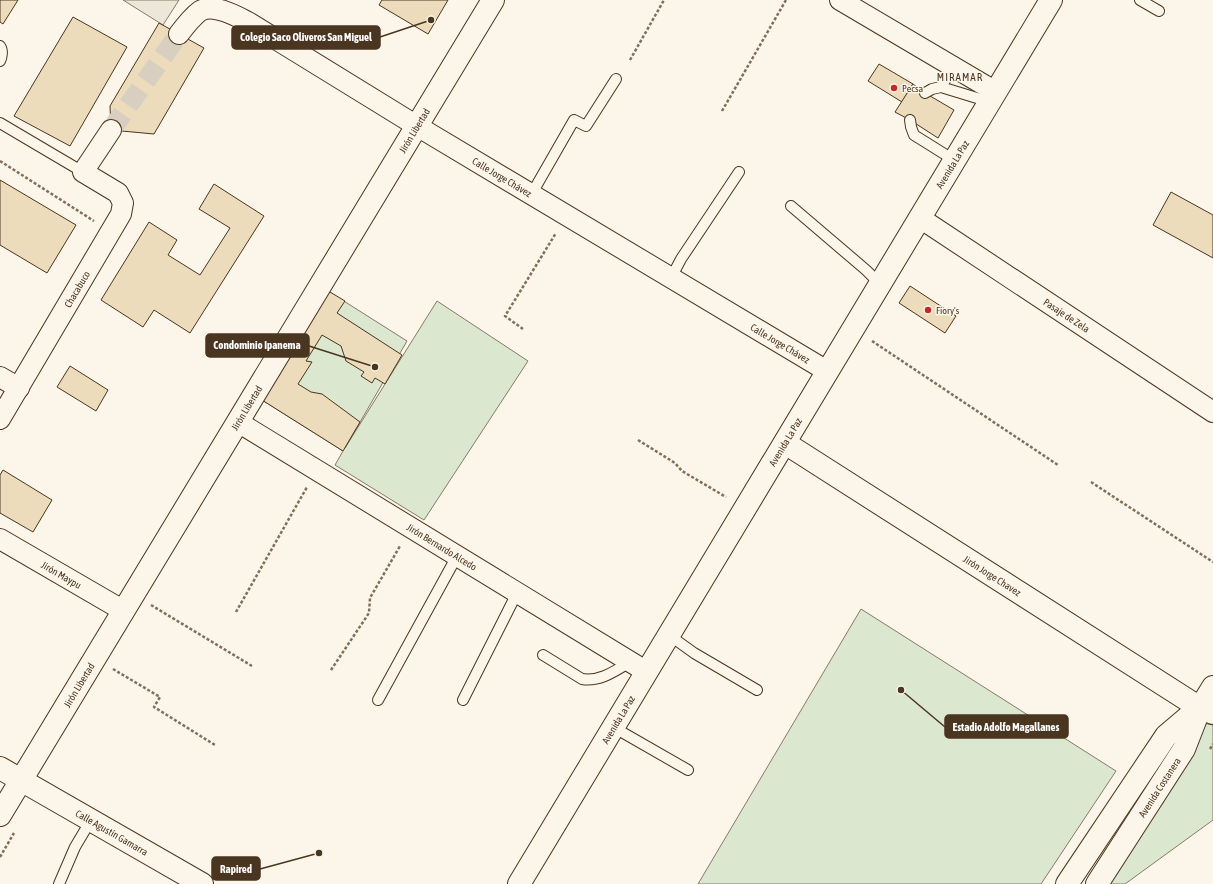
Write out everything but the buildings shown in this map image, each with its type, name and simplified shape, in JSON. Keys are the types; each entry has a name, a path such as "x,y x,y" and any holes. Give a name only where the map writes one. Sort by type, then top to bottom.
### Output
{"main road":[{"name":"Jirón Libertad","path":"0,815 493,0"},
{"name":"Avenida La Paz","path":"519,884 614,727 638,667 669,635 1051,0"},
{"name":"Jirón Jorge Chavez","path":"785,444 1207,710"},
{"name":"Avenida Costanera","path":"1097,884 1207,710 1213,687"},
{"path":"1067,884 1166,736 1207,710"},
{"name":"Calle Agustín Gamarra","path":"0,768 202,884"}],"street":[{"path":"840,0 953,67 993,97"},
{"name":"Calle Jorge Chávez","path":"179,34 189,21 201,11 215,9 248,22 531,195 827,371"},
{"path":"83,172 111,130"},
{"name":"Chacabuco","path":"0,419 121,214 123,203 118,193 83,172"},
{"name":"Pasaje de Zela","path":"920,218 1213,412"},
{"path":"0,377 19,388"},
{"name":"Jirón Bernardo Alcedo","path":"238,422 638,667"},
{"name":"Jirón Maypu","path":"0,539 128,602"}],"lane":[{"path":"1140,0 1159,11"},
{"path":"0,46 2,48 2,58 0,61"},
{"path":"941,87 953,67"},
{"path":"531,195 574,120 586,126 616,79"},
{"path":"924,93 932,88 941,87 993,97"},
{"path":"910,120 914,135 954,160"},
{"path":"0,123 83,172"},
{"path":"671,278 681,260 739,172"},
{"path":"791,206 866,270 880,284"},
{"path":"378,700 457,556"},
{"path":"462,700 517,593"},
{"path":"669,635 694,653 758,690"},
{"path":"543,655 582,679 588,680 638,667"},
{"path":"614,727 688,770"},
{"path":"59,884 75,848 91,820"}],"path":[{"path":"630,60 664,0"},
{"path":"722,111 786,0"},
{"path":"0,161 111,232"},
{"path":"523,328 505,316 566,216"},
{"path":"853,328 1058,465"},
{"path":"638,440 676,463 682,471 745,509"},
{"path":"236,612 317,470"},
{"path":"1091,482 1213,562"},
{"path":"331,670 368,613 370,598 411,528"},
{"path":"128,602 252,666"},
{"path":"95,658 160,697 154,707 214,745"}],"green space":[{"path":"320,286 407,341 345,448 437,301 528,361 424,520 335,465 343,451 254,395"},
{"path":"861,609 1116,771 1041,884 698,884"},
{"path":"1203,723 1213,725 1213,820 1125,884 1102,884"}],"shaded area":[{"path":"123,0 179,0 163,25"}],"tunnel":[{"path":"111,130 179,34"}],"place":[{"name":"Colegio Saco Oliveros San Miguel","path":"431,20"},
{"name":"Pecsa","path":"894,88"},
{"name":"Fiory's","path":"928,310"},
{"name":"Condominio Ipanema","path":"375,367"},
{"name":"Estadio Adolfo Magallanes","path":"901,690"},
{"name":"Rapired","path":"319,853"}],"district":[{"name":"MIRAMAR","path":"960,77"}]}
